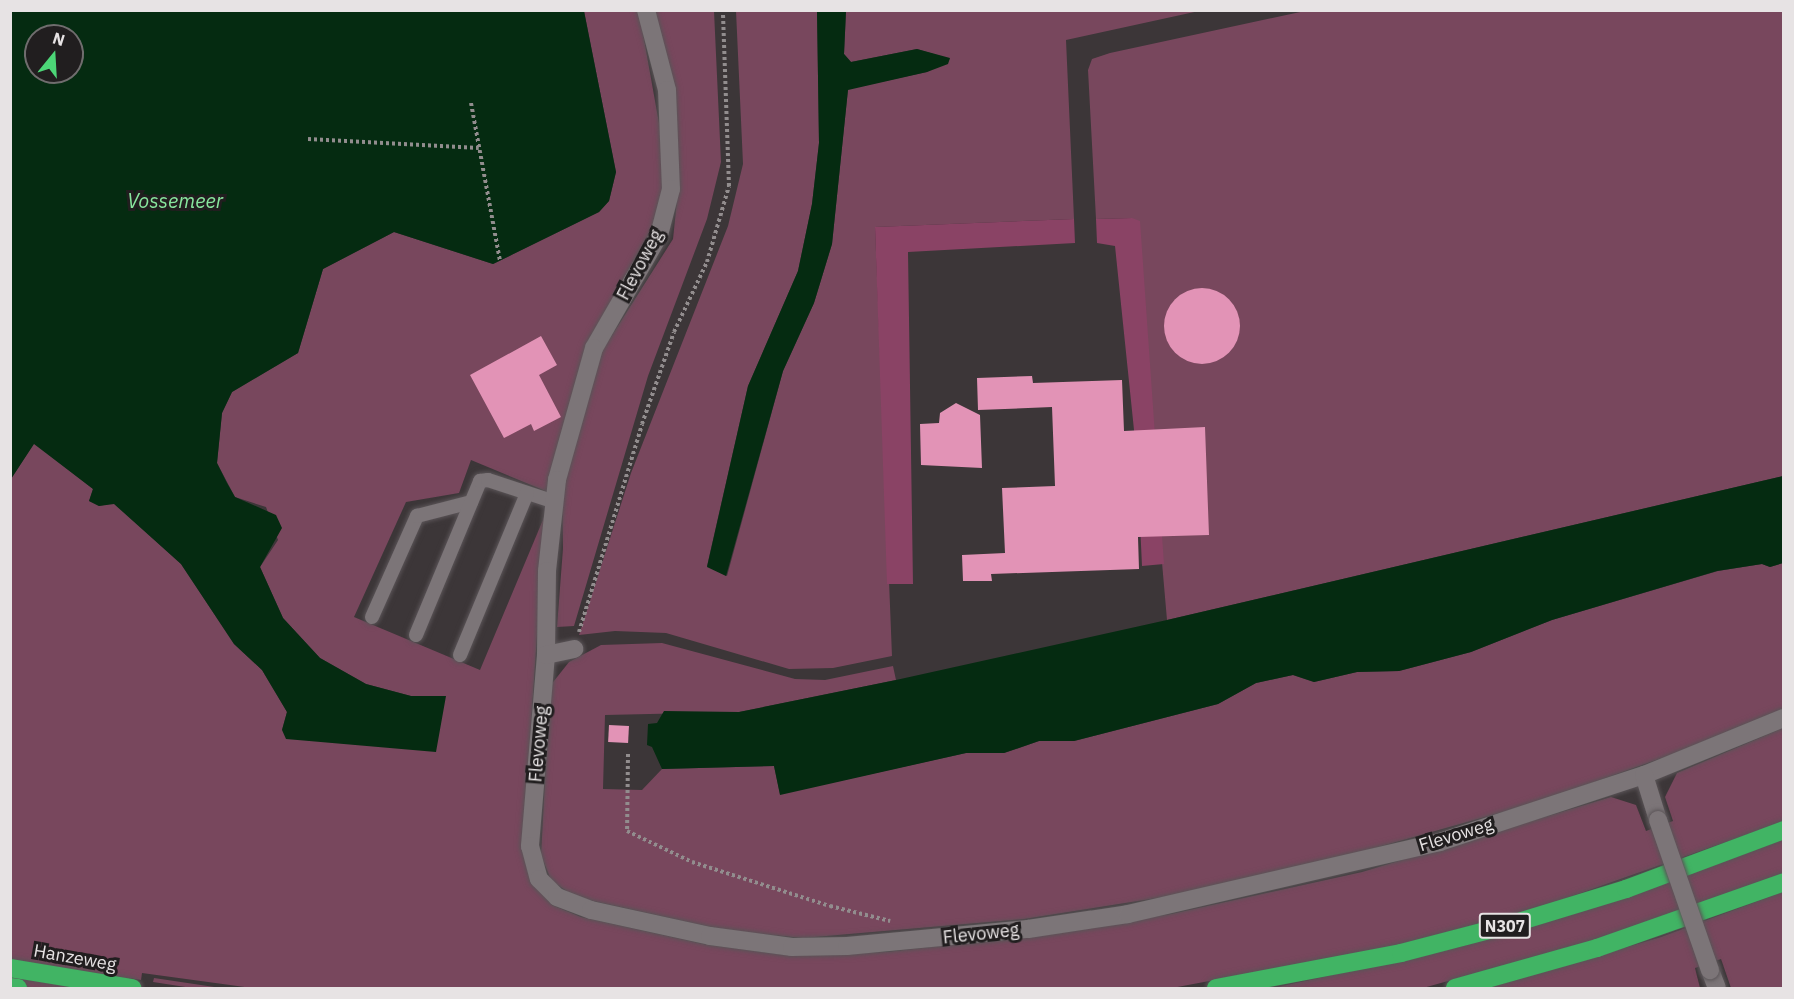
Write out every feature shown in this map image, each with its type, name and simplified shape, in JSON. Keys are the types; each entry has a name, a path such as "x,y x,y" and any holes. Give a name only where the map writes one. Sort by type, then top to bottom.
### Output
{"highway":[{"name":"N307","path":"1216,988 1401,953 1505,926 1626,890 1784,830"},
{"path":"1455,988 1597,948 1784,882"},
{"name":"Hanzeweg","path":"10,968 132,988"},
{"path":"10,987 18,988"}],"street":[{"name":"Flevoweg","path":"646,10 667,90 671,189 659,235 594,348 581,384 555,502 547,571 546,655 530,846 539,879 557,897 573,905 749,944 792,947 890,943 1128,914 1440,842 1644,775 1784,718"},
{"path":"546,655 574,649"},
{"path":"1644,775 1717,988"}],"lane":[{"path":"416,635 480,481 488,480 555,502"},
{"path":"460,655 527,493"},
{"path":"372,617 417,516 471,502"}],"path":[{"path":"574,649 642,424 674,332 707,262 729,186 723,10"},
{"path":"471,103 500,261"},
{"path":"308,139 479,148"},
{"path":"628,754 627,831 692,862 830,906 896,922"}],"shaded area":[{"path":"584,11 639,11 665,157 661,216 600,323 548,492 471,460 459,493 406,502 354,617 480,670 545,515 523,845 531,882 552,905 581,917 708,945 785,955 886,952 1058,933 1171,914 1362,872 1611,797 1636,805 1646,831 1673,821 1665,797 1677,773 1783,728 1783,822 1538,908 1390,947 1172,988 252,988 142,973 141,980 129,978 127,988 11,988 11,479 34,443 93,489 89,501 99,506 114,503 181,564 234,644 262,670 287,712 282,730 445,697 411,696 366,684 320,658 283,618 260,567 278,540 266,507 235,497 217,463 222,413 232,392 298,353 323,269 394,232 493,264 599,212 609,201 616,172"},
{"path":"652,11 714,11 721,162 707,219 648,376 574,626 557,627 563,548 562,490 602,351 673,239 677,200"},
{"path":"736,11 817,11 819,143 812,204 798,271 748,386 707,566 727,576 783,371 814,303 832,244 848,89 927,72 950,59 917,49 851,62 844,54 846,11 1199,11 1066,40 1074,219 875,227 892,656 833,668 789,669 666,633 615,631 579,635 631,473 728,226 743,164"},
{"path":"1305,11 1783,11 1783,476 1167,620 1132,218 1096,219 1088,70 1092,59 1110,53"},
{"path":"1132,218 1140,221 1164,564 1142,566 1137,459 1115,246 1097,243 1096,219"},
{"path":"1074,219 1075,243 908,252 913,584 887,584 875,227"},
{"path":"1783,563 1783,709 1673,754 1538,802 1339,858 1176,895 1024,919 803,938 729,931 575,897 551,880 541,855 550,686 569,662 601,645 662,643 795,679 825,680 893,666 896,680 739,712 605,715 603,789 642,790 662,769 774,766 780,794 966,753 1004,753 1039,741 1074,741 1218,704 1256,683 1293,675 1314,682 1357,672 1399,671 1471,652 1552,620 1718,571 1762,564 1770,567"},
{"path":"1783,840 1783,874 1616,934 1423,988 1273,988 1456,948 1627,897"},
{"path":"1783,892 1783,988 1731,988 1721,959 1695,968 1700,988 1488,988 1661,937"},
{"path":"154,978 221,988 192,988 153,982"}],"water":[{"name":"Vossemeer","path":"11,10 584,11 616,172 609,201 599,212 493,264 394,232 323,269 298,353 232,392 222,413 217,463 227,483 235,497 276,515 282,528 260,567 283,618 320,658 366,684 411,696 446,696 436,752 286,739 282,730 287,712 262,670 234,644 181,564 114,504 99,506 89,501 93,489 34,444 11,479"},
{"path":"817,11 846,11 844,54 851,62 917,49 950,58 948,64 927,72 848,90 832,244 814,303 783,371 726,576 707,567 748,386 798,271 812,204 819,143"},
{"path":"1783,476 1783,563 1770,567 1762,564 1717,571 1552,620 1471,652 1399,671 1357,672 1314,682 1293,675 1256,683 1218,704 1074,741 1039,741 1004,753 966,753 780,795 774,766 662,769 652,747 647,745 648,724 657,723 664,711 739,712 896,680 1167,620"}],"building":[{"path":"1195,288 1209,288 1223,294 1234,305 1240,319 1237,341 1229,353 1209,364 1195,364 1181,358 1170,347 1164,333 1164,319 1170,305 1181,294"},
{"path":"541,336 557,365 539,375 561,417 534,431 531,424 504,438 470,375"},
{"path":"1032,376 1033,383 1122,380 1124,431 1205,427 1209,535 1138,537 1139,569 991,574 992,581 963,581 962,555 1005,553 1002,488 1055,486 1052,407 978,410 977,378"},
{"path":"956,403 980,415 982,468 921,465 920,424 939,423 940,413"},
{"path":"609,725 629,726 628,743 608,742"}]}
